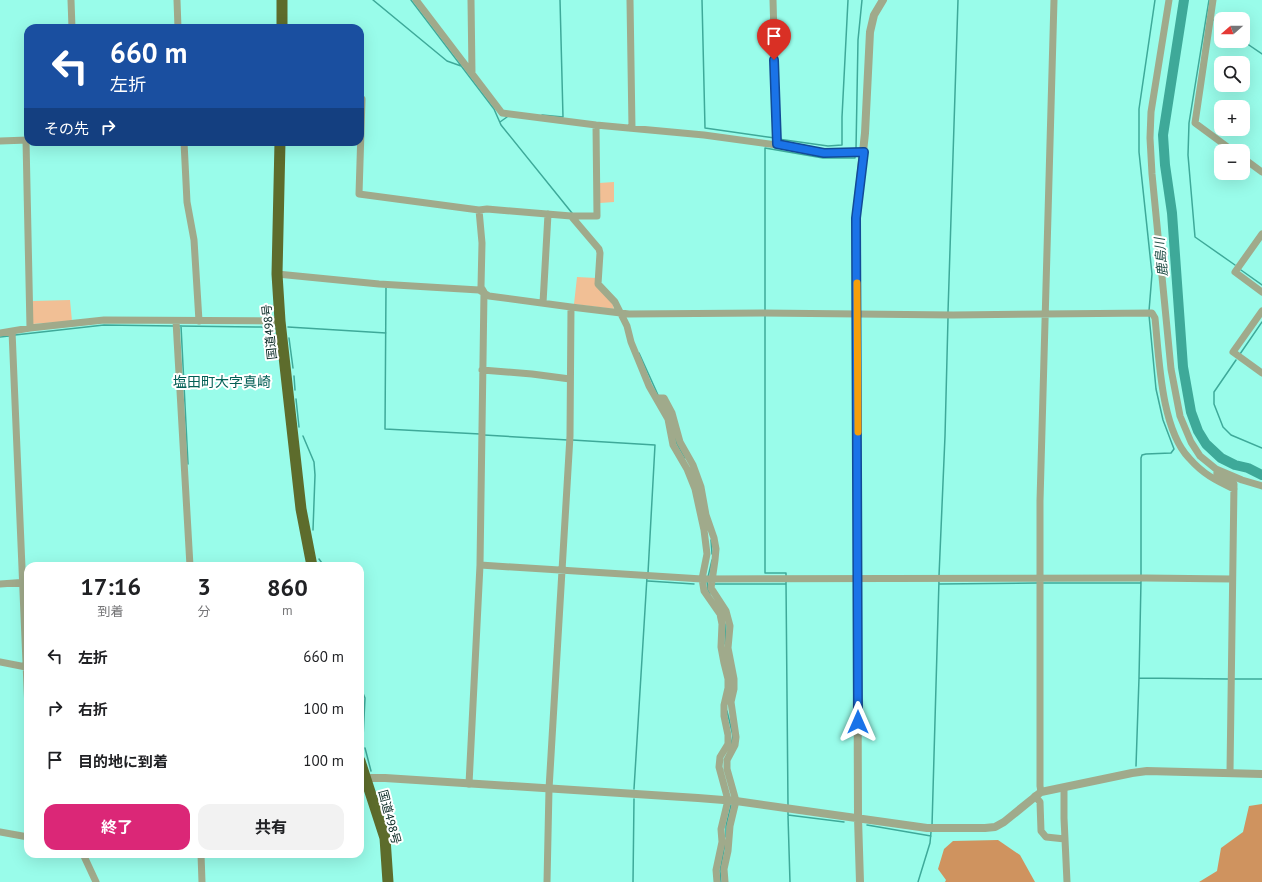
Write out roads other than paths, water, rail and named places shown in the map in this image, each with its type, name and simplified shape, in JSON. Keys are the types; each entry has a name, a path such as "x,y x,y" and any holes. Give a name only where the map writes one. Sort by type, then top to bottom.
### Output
{"highway":[{"path":"282,0 282,24"},
{"name":"国道498号","path":"280,146 278,274 280,321 301,509 311,562"},
{"name":"国道498号","path":"364,776 380,819 385,838 388,882"}],"street":[{"path":"70,0 72,24"},
{"path":"177,0 178,24"},
{"path":"416,0 502,114 596,125 704,135 777,144 824,153 858,152"},
{"path":"471,0 472,73"},
{"path":"630,0 632,128"},
{"path":"773,0 777,144"},
{"path":"860,882 858,818 858,314 856,218 858,152 870,32 874,15 883,0"},
{"path":"1054,0 1040,501 1040,786 1038,794 1040,802 1041,831 1046,837 1065,839"},
{"path":"1169,0 1151,112 1150,138 1152,174 1171,369 1180,416 1191,442 1200,456 1216,469 1242,480 1262,486"},
{"path":"1213,0 1195,123 1224,144"},
{"path":"360,146 359,194 479,210 487,208 574,216 597,216 596,125"},
{"path":"0,141 24,140"},
{"path":"27,146 30,328"},
{"path":"184,146 187,202 194,240 199,321"},
{"path":"1250,163 1262,172"},
{"path":"470,784 480,565 484,292 481,286 482,243 479,210"},
{"path":"543,303 548,214"},
{"path":"574,216 599,249 598,284 615,302 627,326 631,342 656,398 668,419 673,445 687,469 695,489 707,543 706,563 702,579 704,591 720,614 722,624 721,647 728,679 728,688 724,705 728,744 720,757 720,767 732,801 721,829 722,842 716,870 717,882"},
{"path":"1262,234 1235,272 1262,292"},
{"path":"278,274 379,284 479,290 489,296 629,314 766,313 953,315 1148,313 1155,318 1163,396 1169,419 1178,442 1188,458 1209,477 1234,489"},
{"path":"547,882 550,789 570,440 571,307"},
{"path":"1262,311 1233,352 1262,373"},
{"path":"0,332 104,320 280,321"},
{"path":"176,321 190,562"},
{"path":"12,331 24,564"},
{"path":"482,370 570,379"},
{"path":"656,398 664,398 672,413 680,442 693,465 701,488 706,515 716,549 710,588 726,611 730,626 728,648 734,679 734,689 731,702 736,737 735,745 726,760 732,801 728,851 724,869 725,882"},
{"path":"1216,469 1217,474 1234,484 1230,772"},
{"path":"480,565 702,579 943,578 1040,582 1138,578 1232,579"},
{"path":"0,584 24,583"},
{"path":"0,662 24,667"},
{"path":"365,780 371,778 385,778 732,801 936,829 995,827 1004,822 1038,794 1132,773 1147,771 1262,774"},
{"path":"1064,788 1067,882"},
{"path":"0,832 24,836"},
{"path":"85,858 96,882"},
{"path":"201,858 202,882"}],"waterway":[{"path":"373,0 447,61 461,66"},
{"path":"411,0 494,109 501,125 572,213"},
{"path":"542,115 563,117 560,0"},
{"path":"702,0 705,128 775,138"},
{"path":"778,139 828,146 842,145 848,0"},
{"path":"856,149 858,40 862,0"},
{"path":"948,312 958,0"},
{"path":"1149,311 1152,274 1139,152 1139,109 1155,0"},
{"name":"鹿島川","path":"1184,0 1163,135 1165,165 1172,213 1183,367 1191,412 1198,431 1206,444 1221,458 1262,475"},
{"path":"1209,0 1189,123 1188,155 1195,237 1235,265"},
{"path":"1250,46 1262,54"},
{"path":"500,122 507,117"},
{"path":"765,311 765,148 823,158 855,158 855,155"},
{"path":"1241,270 1262,285"},
{"path":"386,288 385,429 480,434"},
{"path":"765,315 765,573 786,573 786,576"},
{"path":"1141,575 1141,458 1142,455 1146,454 1171,453 1174,449 1163,420 1156,389 1149,315"},
{"path":"939,576 948,318"},
{"path":"1240,354 1262,322"},
{"path":"15,335 104,325 174,326"},
{"path":"178,326 261,327 272,329"},
{"path":"181,326 188,464"},
{"path":"288,327 386,333"},
{"path":"0,337 9,336"},
{"path":"289,338 293,368"},
{"path":"639,353 658,395"},
{"path":"1236,360 1214,392 1214,404 1223,427 1231,435 1262,448"},
{"path":"294,376 295,390"},
{"path":"296,399 299,427"},
{"path":"484,435 568,440"},
{"path":"303,436 314,462 313,530"},
{"path":"675,437 677,444 685,458"},
{"path":"572,440 655,445 648,573"},
{"path":"711,540 712,554"},
{"path":"708,577 712,560"},
{"path":"634,789 647,577"},
{"path":"932,826 939,580"},
{"path":"648,581 694,584"},
{"path":"707,581 710,594"},
{"path":"1141,581 1139,678 1228,679"},
{"path":"786,582 788,806"},
{"path":"939,584 1037,583"},
{"path":"1043,583 1141,583"},
{"path":"715,584 786,584"},
{"path":"725,644 726,624"},
{"path":"1136,766 1139,678"},
{"path":"1234,679 1262,679"},
{"path":"364,696 364,718"},
{"path":"727,711 733,736 731,744"},
{"path":"365,748 371,771"},
{"path":"633,882 634,799"},
{"path":"726,837 726,826 731,805"},
{"path":"788,812 788,815 844,822"},
{"path":"788,816 790,882"},
{"path":"867,825 931,836"},
{"path":"918,882 930,843 931,832"},
{"path":"721,882 720,871 725,844"}],"district":[{"name":"塩田町大字真崎","path":"222,382"}]}
